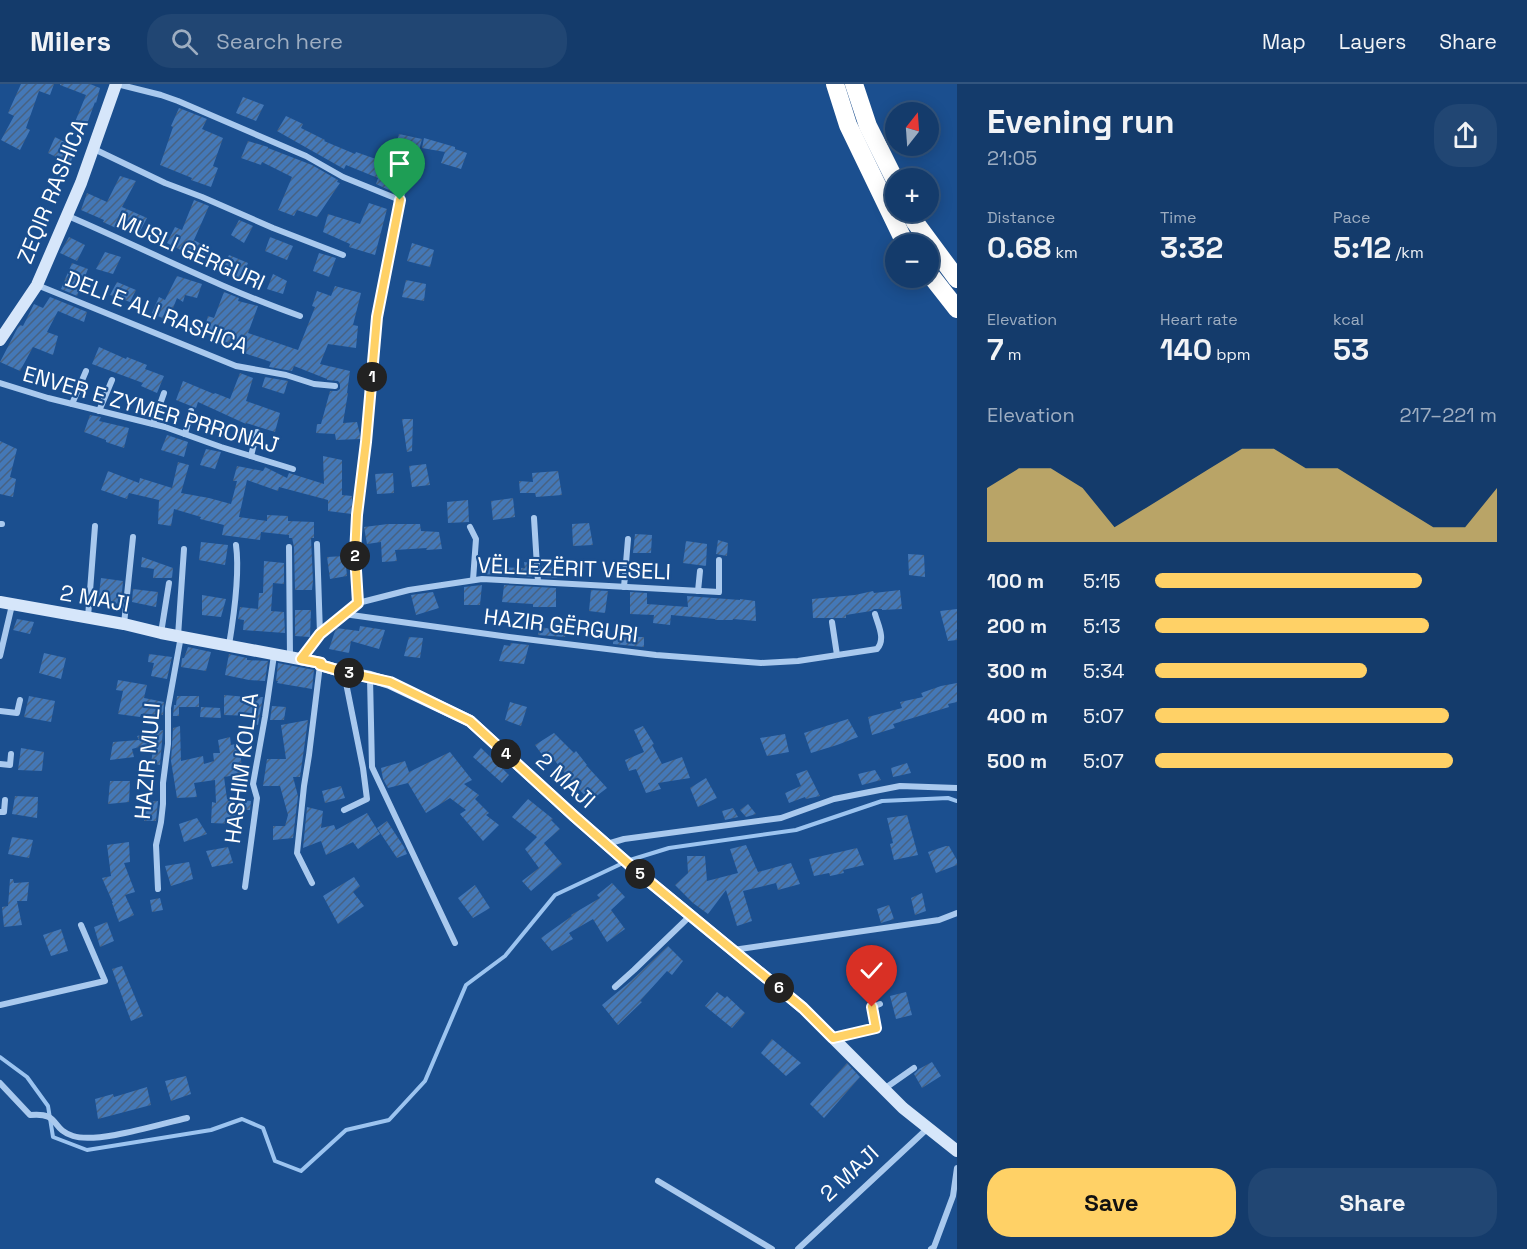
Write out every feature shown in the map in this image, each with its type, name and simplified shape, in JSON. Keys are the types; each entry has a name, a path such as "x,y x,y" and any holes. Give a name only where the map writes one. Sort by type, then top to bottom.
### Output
{"highway":[{"path":"834,84 852,135 901,234"},
{"path":"854,84 868,126 889,168"},
{"path":"915,222 957,279"},
{"path":"939,286 957,309"}],"street":[{"path":"116,84 161,95 306,156 343,177 400,200"},
{"name":"ZEQIR RASHICA","path":"0,340 37,285 68,216 116,84"},
{"path":"161,95 165,86"},
{"path":"94,149 165,183 344,255"},
{"path":"358,603 355,554 357,515 377,317 407,168"},
{"name":"MUSLI GËRGURI","path":"68,216 224,287 300,316"},
{"name":"DELI E ALI RASHICA","path":"37,285 236,366 286,375 314,384 335,386"},
{"path":"72,404 86,371"},
{"path":"99,411 112,380"},
{"name":"ENVER E ZYMER PRRONAJ","path":"0,383 153,424 293,469"},
{"path":"153,424 164,393"},
{"path":"185,435 191,411"},
{"path":"251,456 257,432"},
{"path":"534,518 538,582"},
{"path":"87,618 95,526"},
{"path":"470,527 476,539 474,580"},
{"path":"124,624 133,537"},
{"path":"624,587 628,539"},
{"path":"317,544 320,634"},
{"path":"229,645 234,613 238,555 236,545"},
{"path":"289,548 296,658"},
{"name":"HAZIR MULI","path":"158,889 156,845 162,813 168,744 168,708 179,636 184,549"},
{"name":"VËLLEZËRIT VESELI","path":"344,614 358,603 409,590 482,579 719,592 719,560"},
{"path":"698,591 700,571"},
{"path":"161,633 169,583"},
{"path":"0,656 6,603"},
{"name":"2 MAJI","path":"6,603 321,663 320,665 344,672 390,682 470,721 639,873 803,1008 903,1108 957,1150"},
{"path":"296,658 344,614"},
{"name":"HAZIR GËRGURI","path":"344,614 657,655 760,663 798,661 877,649 882,640 875,614"},
{"path":"832,622 837,656"},
{"name":"HASHIM KOLLA","path":"245,887 257,798 254,784 274,655"},
{"path":"312,883 297,853 320,665"},
{"path":"344,672 363,768 366,799 345,810"},
{"path":"370,677 372,767 455,943"},
{"path":"0,711 17,713 20,700"},
{"path":"0,764 10,765 11,754"},
{"path":"606,844 624,839 781,818 834,799 900,786 957,788"},
{"path":"0,812 3,812 5,800"},
{"path":"732,950 939,920 957,913"},
{"path":"615,987 690,916"},
{"path":"0,1005 105,981 81,925"},
{"path":"833,1038 876,1028 872,1007 880,1004"},
{"path":"884,1089 914,1068"},
{"path":"0,1083 3,1091 30,1115 50,1116 64,1132 75,1137 102,1137 187,1118"},
{"name":"2 MAJI","path":"798,1249 928,1128"},
{"path":"931,1249 934,1247 953,1196 957,1168"},
{"path":"658,1181 772,1249"}],"building":[{"path":"21,84 54,84 50,95 39,91 26,128 30,130 20,150 1,140 14,116 8,113"},
{"path":"60,84 90,84 100,88 86,127 75,122 86,95"},
{"path":"243,97 264,105 256,121 236,113"},
{"path":"179,108 207,119 202,129 223,138 213,166 218,168 211,187 160,165 173,127 171,126"},
{"path":"286,116 303,124 301,128 324,141 355,154 356,152 390,164 399,134 422,139 416,162 403,159 391,191 376,184 378,178 346,165 344,169 277,131"},
{"path":"55,137 76,148 70,164 48,153"},
{"path":"424,138 467,153 461,169 441,163 445,152 422,148"},
{"path":"248,141 312,165 338,180 337,182 340,183 317,217 297,210 294,216 278,210 292,177 262,162 261,165 241,158"},
{"path":"120,176 136,181 122,207 147,218 138,235 118,223 116,228 81,210 87,193 107,202"},
{"path":"194,200 209,206 194,240 208,248 200,260 167,243 175,227 182,230"},
{"path":"369,203 387,209 375,255 349,247 350,244 323,232 328,214 360,224"},
{"path":"239,220 253,226 244,243 231,235"},
{"path":"69,237 85,245 77,261 60,253"},
{"path":"270,237 293,246 287,260 265,251"},
{"path":"412,243 434,250 430,267 407,261"},
{"path":"105,252 121,257 113,274 96,269"},
{"path":"319,253 336,258 329,277 313,271"},
{"path":"229,255 248,263 241,278 222,271"},
{"path":"72,263 88,269 77,296 61,289"},
{"path":"273,274 287,281 283,294 267,289"},
{"path":"177,276 202,284 197,298 185,295 183,302 177,298 168,321 152,313 159,297 165,300"},
{"path":"406,280 426,284 424,301 402,297"},
{"path":"117,282 136,290 130,302 110,295"},
{"path":"335,286 361,293 353,325 358,326 356,348 328,344 320,364 350,371 343,423 357,422 361,439 336,440 335,434 316,433 317,424 321,424 330,391 340,389 338,381 327,380 294,366 292,371 269,367 271,362 244,353 246,347 218,340 203,333 208,316 214,318 224,292 239,298 238,301 258,306 248,333 298,350 315,307 312,306 317,291 331,296"},
{"path":"50,297 87,312 84,322 58,311 47,332 58,336 53,355 33,347 20,371 0,362 18,327 23,326 34,304 43,308"},
{"path":"99,347 147,365 145,369 164,376 157,393 141,386 143,383 92,364"},
{"path":"240,373 253,378 246,401 280,413 275,432 246,424 198,402 196,408 176,400 183,381 230,399"},
{"path":"265,377 288,381 284,394 262,387"},
{"path":"90,415 101,417 99,421 129,428 124,448 84,432"},
{"path":"402,419 413,419 412,451 407,452"},
{"path":"167,435 188,442 184,457 161,450"},
{"path":"0,441 17,449 10,477 16,479 13,497 0,494"},
{"path":"206,449 221,452 215,469 200,465"},
{"path":"323,456 342,460 342,495 352,496 352,514 328,511 328,500 279,487 278,491 247,480 239,517 267,521 267,515 288,516 288,521 314,522 314,538 311,538 312,590 295,590 294,547 289,535 261,532 260,540 222,535 224,525 174,509 171,526 158,524 159,500 129,493 127,499 101,490 108,471 139,483 140,478 172,488 178,462 189,465 181,493 231,504 237,481 233,481 237,466 263,471 265,467 287,478 289,473 324,484"},
{"path":"426,464 430,485 412,487 409,466"},
{"path":"558,471 562,495 536,497 535,493 520,493 519,481 533,482 532,473"},
{"path":"393,473 394,493 377,494 375,474"},
{"path":"513,498 515,517 493,520 491,501"},
{"path":"468,500 469,522 448,523 447,502"},
{"path":"589,523 593,545 573,546 572,524"},
{"path":"420,524 421,531 439,532 442,549 395,550 397,561 382,562 381,542 367,544 364,527"},
{"path":"635,534 652,535 651,553 633,553"},
{"path":"718,540 728,543 727,556 716,554"},
{"path":"686,541 707,544 706,566 683,563"},
{"path":"201,542 228,545 225,565 199,560"},
{"path":"908,554 924,555 925,577 909,575"},
{"path":"345,556 347,576 330,579 327,557"},
{"path":"142,557 173,568 172,578 153,578 154,569 141,567"},
{"path":"264,561 284,563 284,584 273,583 271,611 284,612 285,633 243,630 244,620 238,619 240,607 258,609 259,593 263,593"},
{"path":"524,562 532,563 532,577 481,574 482,567 525,568"},
{"path":"542,566 558,569 557,578 543,577"},
{"path":"101,578 123,581 121,604 98,601"},
{"path":"482,585 480,605 464,605 464,587"},
{"path":"504,585 556,588 556,607 533,607 533,604 502,602"},
{"path":"133,589 158,592 156,607 132,602"},
{"path":"591,590 608,591 605,613 589,611"},
{"path":"900,590 902,609 874,609 846,615 846,618 813,618 812,599"},
{"path":"433,592 439,608 416,615 411,595"},
{"path":"630,592 647,593 647,604 688,607 687,596 755,601 756,621 715,620 671,615 670,625 653,623 654,615 630,614"},
{"path":"202,595 226,599 221,617 202,615"},
{"path":"957,609 957,640 948,641 940,611"},
{"path":"295,610 311,610 310,637 295,636"},
{"path":"17,619 34,622 30,634 13,630"},
{"path":"360,626 385,630 379,649 351,641 349,653 329,649 336,628 359,631"},
{"path":"539,627 566,631 565,637 538,635"},
{"path":"409,637 423,638 420,658 404,656"},
{"path":"613,637 644,637 644,647 613,644"},
{"path":"511,643 529,645 524,664 499,661 504,645 510,646"},
{"path":"188,647 211,652 206,671 181,667 182,658"},
{"path":"44,653 66,658 61,679 39,673"},
{"path":"149,654 172,657 167,679 151,676 154,663 148,662"},
{"path":"229,654 247,658 247,660 268,661 265,681 225,675"},
{"path":"278,663 314,670 312,689 277,683"},
{"path":"118,680 147,685 144,698 164,702 163,715 141,714 140,717 118,714 123,691 116,690"},
{"path":"957,683 957,702 948,704 949,707 893,724 895,728 872,735 868,717 902,708 900,702 923,697 921,693"},
{"path":"224,695 247,697 257,701 258,697 263,697 258,725 251,723 253,716 224,715"},
{"path":"29,696 55,701 51,722 24,717"},
{"path":"177,696 199,696 199,707 179,707 179,716 173,716"},
{"path":"510,702 527,707 521,726 505,720"},
{"path":"272,706 286,707 284,720 270,720"},
{"path":"201,707 220,708 221,718 200,717"},
{"path":"848,719 858,737 811,753 804,733"},
{"path":"308,720 300,777 293,777 298,796 293,838 273,840 273,826 285,826 288,815 280,786 263,786 267,759 286,759 281,725"},
{"path":"180,726 181,761 203,756 204,764 214,761 213,753 220,753 218,740 230,737 231,745 240,743 242,774 224,777 227,799 251,801 250,810 236,810 235,824 211,823 212,802 216,803 215,780 194,783 197,797 177,798 171,761 173,728"},
{"path":"643,726 662,764 682,757 690,778 658,783 661,789 646,793 636,769 629,771 625,760 644,752 634,730"},
{"path":"163,730 160,765 151,763 154,743 132,749 134,757 110,760 113,742 139,740 137,736"},
{"path":"554,733 574,753 576,751 607,788 590,801 552,757 546,760 535,745"},
{"path":"785,734 789,752 767,756 760,738"},
{"path":"21,748 44,752 42,771 18,770"},
{"path":"481,748 509,775 502,783 473,757"},
{"path":"450,752 472,780 464,784 479,795 475,799 489,813 486,815 499,825 483,841 460,814 466,810 450,798 426,813 408,783 388,788 383,779 381,768 405,761 409,772"},
{"path":"907,763 911,773 893,777 891,768"},
{"path":"807,770 820,796 806,799 805,797 789,803 785,793 801,786 796,774"},
{"path":"875,770 881,780 862,785 858,774"},
{"path":"706,778 717,798 698,807 690,788"},
{"path":"110,781 130,781 129,802 108,804"},
{"path":"341,786 345,798 325,803 322,791"},
{"path":"15,796 38,797 37,818 12,814"},
{"path":"528,799 553,819 551,820 560,829 544,843 562,864 531,891 522,881 539,868 525,849 537,837 512,817"},
{"path":"158,801 156,821 144,821 146,802"},
{"path":"748,804 756,814 746,817 740,810"},
{"path":"307,807 323,811 321,828 334,825 336,830 367,813 380,834 358,849 353,842 326,855 321,841 303,848"},
{"path":"733,808 738,817 725,820 722,811"},
{"path":"907,815 918,855 894,860 890,844 893,843 887,818"},
{"path":"197,818 207,834 184,842 179,824"},
{"path":"387,821 407,854 397,858 377,828"},
{"path":"12,837 33,840 29,858 8,854"},
{"path":"129,842 130,862 124,863 135,892 125,895 134,915 119,922 102,878 111,876 107,845"},
{"path":"746,845 758,872 791,863 800,884 778,890 776,883 743,891 752,921 737,926 726,890 708,914 675,885 688,873 687,856 705,856 707,881 738,873 730,849"},
{"path":"949,846 957,860 957,865 936,873 928,852"},
{"path":"228,847 233,863 212,867 206,851"},
{"path":"857,848 864,865 843,870 844,873 814,876 809,859"},
{"path":"189,862 193,879 171,886 165,866"},
{"path":"354,877 360,886 353,892 364,906 338,924 323,896"},
{"path":"10,879 13,879 14,883 29,882 27,901 17,901 22,925 4,927 2,907 8,906"},
{"path":"612,883 625,897 611,910 625,929 607,942 593,919 569,933 573,939 552,951 541,938 571,915 600,898 597,895"},
{"path":"475,885 490,908 473,918 458,898"},
{"path":"922,893 926,911 915,915 911,898"},
{"path":"160,898 163,910 152,912 150,900"},
{"path":"889,905 894,919 881,923 877,909"},
{"path":"107,922 114,941 100,947 94,927"},
{"path":"61,929 68,951 51,956 43,935"},
{"path":"668,946 683,961 672,975 667,971 640,1001 642,1002 618,1025 602,1005"},
{"path":"122,966 143,1016 131,1021 112,969"},
{"path":"717,992 725,998 727,996 745,1013 732,1028 705,1006"},
{"path":"906,992 912,1015 896,1019 890,996"},
{"path":"772,1039 801,1063 786,1076 761,1053"},
{"path":"932,1062 941,1076 922,1088 914,1074"},
{"path":"847,1063 860,1077 824,1118 810,1104"},
{"path":"186,1076 191,1094 171,1101 165,1081"},
{"path":"147,1087 151,1105 98,1119 95,1099 113,1094 114,1097"}],"waterway":[{"path":"630,860 669,848 796,830 882,801 948,798 957,801"},
{"path":"0,1057 27,1077 48,1106 53,1137 87,1150 211,1130 242,1119 263,1128 275,1161 301,1171 346,1130 389,1120 425,1081 466,985 505,956 555,895 623,863"}],"route":[{"path":"400,200 377,317 357,515 355,554 358,603 320,634 301,659 321,663 320,665 344,672 390,682 470,721 639,873 803,1008 833,1038 876,1028 872,1007"}]}
